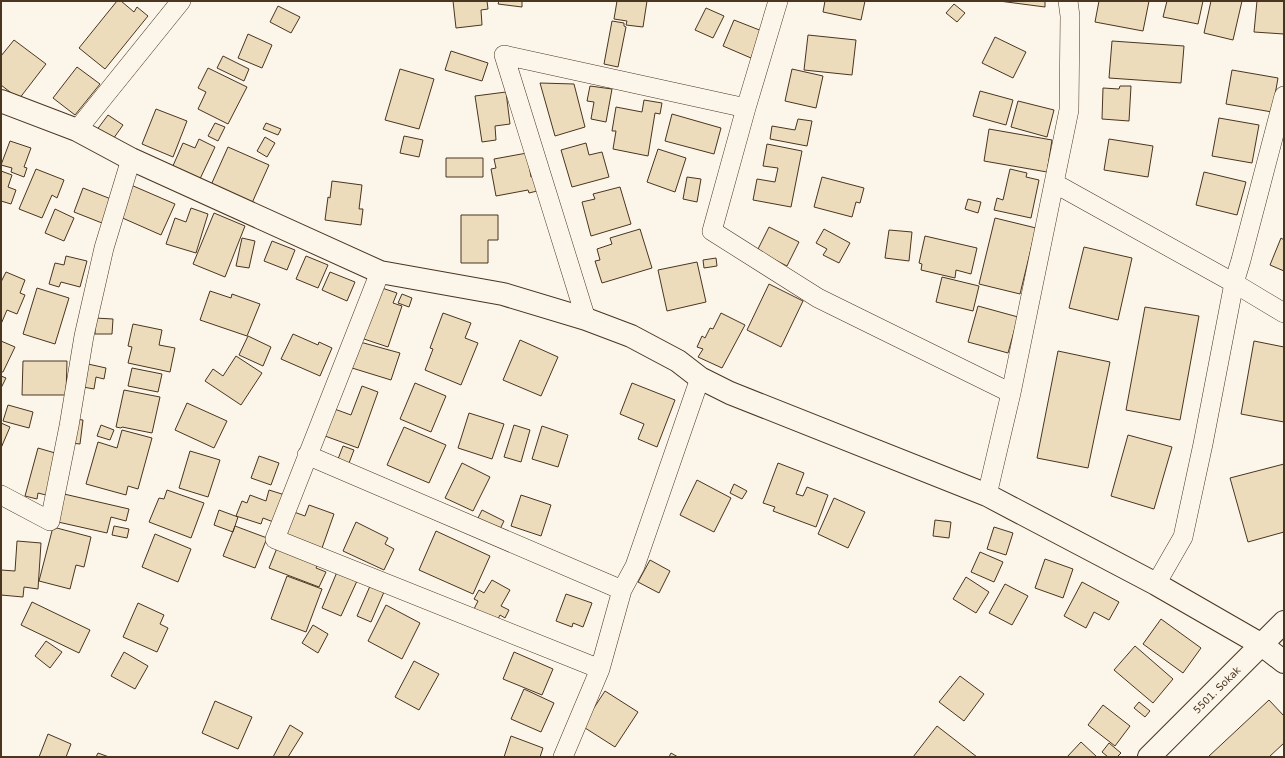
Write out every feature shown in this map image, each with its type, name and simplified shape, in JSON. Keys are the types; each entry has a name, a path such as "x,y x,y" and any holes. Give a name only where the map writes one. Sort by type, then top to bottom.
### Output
{"street":[{"path":"77,130 181,1"},
{"path":"778,1 746,108 712,231 818,298 1011,393"},
{"path":"986,495 1011,393 1068,110 1070,16 1068,1"},
{"path":"586,319 504,55 746,108"},
{"path":"1156,584 1183,537 1203,444 1234,283 1284,96"},
{"path":"1,101 77,130 131,159 380,272 503,294 586,319 631,336 678,360 700,378 730,392 986,495 1156,584 1262,645 1284,662"},
{"path":"1,495 50,521 69,426 84,336 104,248 131,159"},
{"path":"1054,183 1234,283 1284,313"},
{"path":"380,272 275,539 600,669"},
{"path":"564,757 600,669 622,590 635,566 700,378"},
{"path":"307,455 622,590"},
{"name":"5501. Sokak","path":"1149,757 1284,622"}],"building":[{"path":"117,1 121,1 134,12 137,7 148,16 105,69 79,48"},
{"path":"453,1 487,1 488,9 481,10 482,25 456,28"},
{"path":"499,1 522,1 522,7 498,4"},
{"path":"617,1 647,1 643,27 626,25 627,21 614,19"},
{"path":"825,1 865,1 861,20 823,12"},
{"path":"999,1 1045,1 1045,7"},
{"path":"1099,1 1149,1 1143,31 1095,22"},
{"path":"1167,1 1203,1 1198,24 1163,17"},
{"path":"1211,1 1242,1 1233,40 1204,33"},
{"path":"1257,1 1284,1 1284,34 1254,32"},
{"path":"954,4 965,13 957,22 946,13"},
{"path":"278,6 300,17 291,33 270,22"},
{"path":"706,8 724,16 713,38 695,30"},
{"path":"734,20 762,31 751,58 723,46"},
{"path":"612,21 624,23 624,26 626,27 618,67 604,64"},
{"path":"248,34 272,45 262,68 238,58"},
{"path":"808,35 856,40 852,75 804,70"},
{"path":"995,37 1026,52 1013,78 982,63"},
{"path":"14,40 46,64 19,99 1,85 1,56"},
{"path":"1112,41 1184,46 1181,83 1109,78"},
{"path":"451,51 488,63 482,81 445,70"},
{"path":"223,56 249,69 244,81 217,68"},
{"path":"77,67 100,84 75,115 53,98"},
{"path":"208,68 247,87 228,124 198,109 206,92 198,88"},
{"path":"400,69 434,79 419,129 385,120"},
{"path":"792,69 823,76 816,108 785,101"},
{"path":"1232,70 1278,78 1272,112 1226,104"},
{"path":"540,83 574,84 585,127 555,136"},
{"path":"590,86 612,89 606,122 591,119 594,102 587,101"},
{"path":"1120,86 1131,86 1129,121 1102,119 1103,88 1119,89"},
{"path":"980,91 1013,100 1006,125 973,116"},
{"path":"506,92 510,124 495,126 496,140 482,142 475,96"},
{"path":"644,100 662,103 660,114 655,113 648,156 613,149 616,131 612,131 616,107 642,112"},
{"path":"1018,101 1054,110 1047,137 1011,127"},
{"path":"156,109 187,121 173,157 142,144"},
{"path":"672,114 721,128 714,154 665,141"},
{"path":"108,115 123,125 111,142 96,131"},
{"path":"1219,118 1259,125 1252,163 1212,156"},
{"path":"798,119 812,121 807,146 770,139 772,126 795,130"},
{"path":"215,123 225,127 218,141 208,136"},
{"path":"266,123 281,129 278,135 263,129"},
{"path":"989,129 1052,140 1047,172 984,161"},
{"path":"404,136 423,140 419,157 400,153"},
{"path":"265,137 275,143 267,157 257,151"},
{"path":"199,139 215,147 199,181 172,168 183,143 195,148"},
{"path":"1109,139 1153,146 1148,177 1104,170"},
{"path":"10,141 31,148 24,167 27,168 24,177 11,172 12,168 1,165"},
{"path":"586,143 589,155 602,152 609,177 572,187 561,150"},
{"path":"767,144 802,151 791,207 753,200 757,179 775,182 778,168 763,166"},
{"path":"228,147 269,165 252,203 211,185"},
{"path":"658,149 686,158 675,192 647,182"},
{"path":"527,153 531,177 534,176 537,191 529,193 528,190 496,196 491,169 496,168 494,159"},
{"path":"446,158 483,158 483,177 446,177"},
{"path":"36,169 64,180 57,198 52,195 42,218 19,209"},
{"path":"1010,169 1027,173 1026,177 1039,180 1031,218 994,210 997,198 1003,200"},
{"path":"1,171 12,175 8,187 16,190 11,204 1,201"},
{"path":"1204,172 1246,182 1237,215 1196,205"},
{"path":"687,177 701,179 697,202 683,199"},
{"path":"822,177 864,188 860,203 856,202 852,217 814,207"},
{"path":"332,181 362,185 359,209 363,209 361,225 325,220"},
{"path":"131,185 175,204 161,235 118,216"},
{"path":"620,187 631,224 591,236 582,202 595,199 593,194"},
{"path":"83,188 111,199 102,223 74,212"},
{"path":"968,199 981,202 978,213 965,209"},
{"path":"191,208 208,214 196,253 166,244 175,218 186,222"},
{"path":"55,209 74,218 64,241 45,233"},
{"path":"214,213 245,226 225,277 193,264"},
{"path":"461,215 498,215 498,240 488,240 488,263 461,263"},
{"path":"995,218 1036,228 1020,294 979,284"},
{"path":"769,227 799,242 787,266 757,251"},
{"path":"640,229 652,268 602,283 595,261 600,260 597,249 612,244 610,238"},
{"path":"824,229 850,243 839,263 823,255 827,249 816,243"},
{"path":"889,230 912,232 909,261 885,258"},
{"path":"925,236 977,248 971,274 956,270 955,278 921,270 922,264 919,263"},
{"path":"242,238 255,241 249,268 236,266"},
{"path":"1281,238 1284,240 1284,271 1270,265"},
{"path":"272,241 295,250 287,270 264,261"},
{"path":"1084,247 1132,258 1118,320 1069,308"},
{"path":"66,256 87,261 80,287 61,282 59,287 49,284 55,263 64,265"},
{"path":"306,256 328,265 318,288 296,279"},
{"path":"716,258 717,266 704,268 703,260"},
{"path":"697,262 706,302 667,311 658,270"},
{"path":"6,272 25,280 20,293 25,295 17,314 7,310 1,324 1,282"},
{"path":"330,272 355,282 347,301 322,290"},
{"path":"942,277 979,286 973,311 936,302"},
{"path":"769,284 803,301 781,347 747,330"},
{"path":"379,287 397,293 393,303 402,306 388,347 361,338"},
{"path":"37,288 69,298 55,344 23,334"},
{"path":"210,291 231,298 232,294 260,304 247,336 200,320"},
{"path":"402,294 412,298 409,307 398,303"},
{"path":"978,306 1018,317 1008,353 968,342"},
{"path":"1145,307 1199,316 1180,420 1126,410"},
{"path":"443,313 471,323 465,338 478,343 461,385 425,370 433,349 430,348"},
{"path":"721,313 745,325 722,368 698,357 703,349 697,347 702,336 705,338 710,328 713,329"},
{"path":"95,318 113,319 112,334 95,334"},
{"path":"133,324 162,330 159,345 175,348 170,372 128,363 132,347 128,346"},
{"path":"293,334 318,345 319,342 332,348 320,376 281,359"},
{"path":"248,336 271,347 263,366 239,355"},
{"path":"520,340 558,357 541,396 503,380"},
{"path":"1,341 15,347 3,372 1,372"},
{"path":"1254,341 1284,347 1284,422 1241,414"},
{"path":"360,342 400,353 391,380 352,368"},
{"path":"1058,351 1110,362 1088,468 1037,458"},
{"path":"236,356 262,373 241,405 205,381 213,369 223,376"},
{"path":"23,361 67,361 66,395 22,395"},
{"path":"88,364 106,368 104,379 96,377 94,389 83,387"},
{"path":"132,368 162,374 158,392 128,386"},
{"path":"1,376 6,378 1,388"},
{"path":"415,383 446,396 431,432 400,419"},
{"path":"632,383 675,400 657,447 638,439 644,424 620,414"},
{"path":"362,386 378,392 358,448 325,436 329,407 351,415"},
{"path":"124,390 160,397 152,433 116,427"},
{"path":"187,403 227,421 214,448 175,430"},
{"path":"8,405 33,412 29,428 3,421"},
{"path":"469,413 504,424 492,459 458,448"},
{"path":"74,419 83,420 80,444 71,443"},
{"path":"1,423 10,427 1,448"},
{"path":"101,425 114,430 110,440 97,436"},
{"path":"514,425 530,430 521,462 504,457"},
{"path":"542,426 568,435 558,467 532,459"},
{"path":"404,427 446,445 429,483 387,465"},
{"path":"122,430 152,438 138,489 128,486 126,495 86,484 98,442 117,448"},
{"path":"1128,435 1172,447 1154,509 1111,496"},
{"path":"343,446 354,450 349,463 338,459"},
{"path":"38,448 62,455 50,496 38,493 37,499 25,496"},
{"path":"190,451 220,460 208,497 179,488"},
{"path":"259,456 279,463 271,485 251,478"},
{"path":"462,463 490,477 473,511 445,498"},
{"path":"778,463 804,473 796,494 803,496 807,487 828,495 816,527 773,511 775,507 763,503"},
{"path":"1284,464 1284,532 1248,542 1230,478"},
{"path":"697,480 731,498 714,532 680,515"},
{"path":"734,484 747,491 742,499 730,493"},
{"path":"167,490 204,503 191,538 149,522 159,498 164,499"},
{"path":"269,490 285,495 276,523 263,518 261,524 236,516 242,501 247,503 250,495 266,501"},
{"path":"64,494 129,509 126,521 111,517 107,533 58,522"},
{"path":"521,495 551,505 541,536 511,526"},
{"path":"834,498 865,512 848,548 818,534"},
{"path":"309,505 334,514 322,548 286,536 294,512 305,516"},
{"path":"219,510 238,517 233,532 214,525"},
{"path":"482,510 504,521 499,531 477,520"},
{"path":"935,520 951,522 949,538 933,536"},
{"path":"356,522 388,538 385,544 394,549 384,570 343,551"},
{"path":"114,526 129,529 127,538 112,535"},
{"path":"235,526 267,538 255,568 223,556"},
{"path":"53,527 91,537 84,567 76,565 70,589 39,581"},
{"path":"994,527 1013,533 1006,555 987,549"},
{"path":"436,531 490,556 473,594 419,570"},
{"path":"155,534 191,549 178,582 142,567"},
{"path":"17,541 41,543 38,589 24,587 23,597 1,595 1,570 15,571"},
{"path":"279,543 320,559 316,568 326,572 319,587 269,568"},
{"path":"980,552 1003,562 994,582 971,572"},
{"path":"1045,559 1073,569 1063,598 1035,588"},
{"path":"650,560 670,571 659,593 638,582"},
{"path":"337,572 357,581 341,616 322,608"},
{"path":"287,576 322,589 306,632 271,619"},
{"path":"966,577 989,592 976,613 953,599"},
{"path":"492,580 510,590 501,606 509,610 505,618 500,615 496,623 473,611 478,601 474,599 479,590 484,593"},
{"path":"1082,582 1119,602 1109,620 1094,612 1086,628 1064,616"},
{"path":"1005,584 1028,596 1012,625 989,613"},
{"path":"370,586 384,592 371,622 357,616"},
{"path":"566,594 592,603 583,627 573,623 572,627 556,621"},
{"path":"32,602 90,630 79,653 21,625"},
{"path":"138,603 164,615 160,624 168,628 157,652 123,637"},
{"path":"386,605 420,623 402,659 368,641"},
{"path":"1161,619 1201,648 1183,673 1143,644"},
{"path":"313,625 328,634 318,653 302,643"},
{"path":"46,641 62,652 50,668 35,656"},
{"path":"1135,646 1173,679 1153,703 1114,670"},
{"path":"124,652 148,666 135,689 111,676"},
{"path":"514,652 553,669 542,695 503,679"},
{"path":"414,661 439,674 419,710 395,697"},
{"path":"960,676 984,694 964,721 939,702"},
{"path":"524,689 554,703 541,732 511,719"},
{"path":"605,691 638,712 615,747 582,726"},
{"path":"1269,700 1284,716 1284,743 1269,757 1208,757"},
{"path":"215,701 252,717 238,749 202,733"},
{"path":"1139,702 1150,711 1145,717 1134,708"},
{"path":"1103,705 1130,726 1115,746 1088,725"},
{"path":"290,725 303,733 288,757 273,757"},
{"path":"937,726 977,757 913,757"},
{"path":"48,734 71,744 66,757 39,757"},
{"path":"511,736 543,748 540,757 504,757"},
{"path":"1081,742 1097,757 1067,757"},
{"path":"1109,743 1121,753 1117,757 1108,757 1102,752"},
{"path":"98,753 109,757 96,757"},
{"path":"671,753 678,757 669,757"}]}
